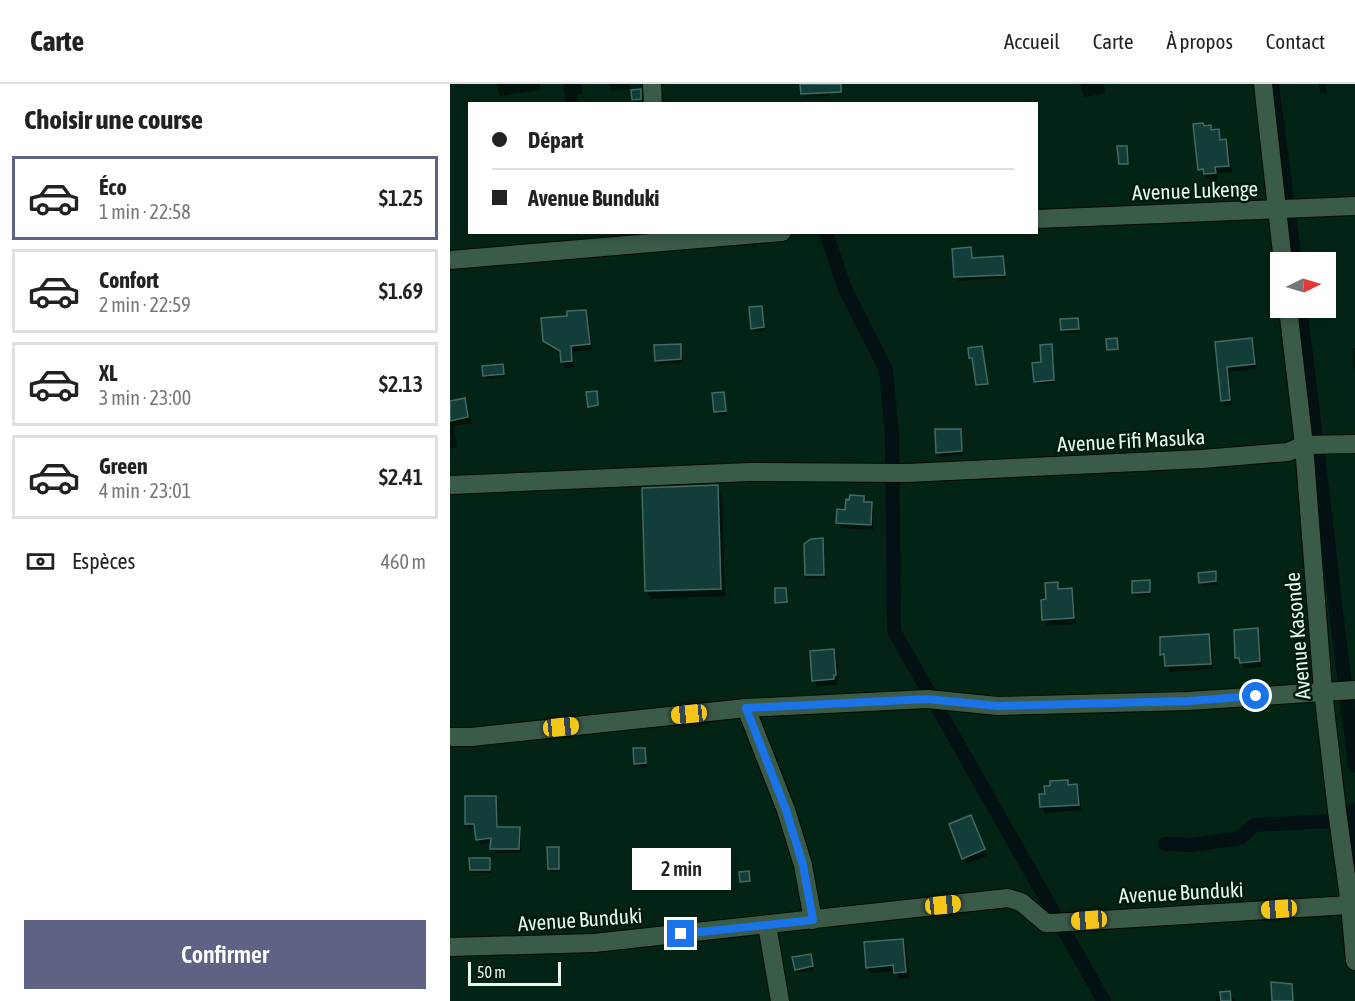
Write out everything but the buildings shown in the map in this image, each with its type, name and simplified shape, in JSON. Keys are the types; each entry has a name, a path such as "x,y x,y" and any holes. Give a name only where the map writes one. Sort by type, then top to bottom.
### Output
{"street":[{"path":"652,84 653,102"},
{"path":"1263,84 1282,252"},
{"name":"Avenue Lukenge","path":"1038,219 1355,206"},
{"path":"450,260 758,234"},
{"name":"Avenue Kasonde","path":"1289,318 1304,445 1341,690 1337,811 1355,953"},
{"name":"Avenue Fifi Masuka","path":"450,485 749,472 907,473 1223,458 1288,452 1304,445 1355,444"},
{"path":"450,737 471,737 746,708 927,699 998,706 1188,701 1341,690"},
{"path":"746,708 786,810 803,865 813,920"},
{"name":"Avenue Bunduki","path":"450,947 594,943 1008,898 1021,902 1046,923 1350,905"},
{"path":"767,925 780,1001"}],"waterway":[{"path":"1272,84 1294,252"},
{"path":"827,234 845,289 886,370 892,434 894,631 1104,1001"},
{"path":"1301,318 1355,766"},
{"path":"1355,810 1349,812 1355,869"},
{"path":"1165,844 1192,845 1240,838 1254,825 1333,821 1349,812"}],"route":[{"path":"681,934 813,920 803,865 786,810 746,708 927,699 998,706 1188,701 1256,696"}]}
